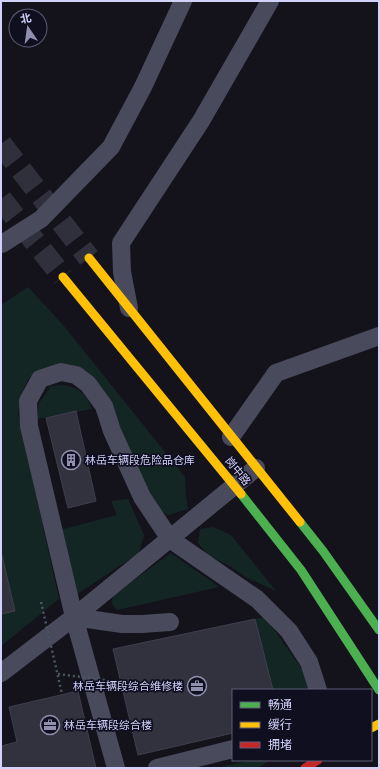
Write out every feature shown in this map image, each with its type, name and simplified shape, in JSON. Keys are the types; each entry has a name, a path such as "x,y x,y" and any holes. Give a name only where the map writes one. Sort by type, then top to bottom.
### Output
{"street":[{"path":"2,244 41,218 111,147 143,87 183,1"},
{"path":"129,308 122,272 121,243 201,121 270,1"},
{"name":"岗中路","path":"89,258 323,551 379,630"},
{"name":"岗中路","path":"63,277 235,486 301,570 379,690"},
{"path":"232,437 276,372 379,336"},
{"path":"116,768 74,617 29,426 28,401 40,379 61,372 76,375 88,384 104,406 112,431 142,497 170,538 257,599 289,631 309,662 318,689"},
{"path":"1,673 74,617 256,468"},
{"path":"74,617 122,624 170,622"},
{"path":"157,768 232,749"},
{"path":"305,768 316,761"}],"path":[{"path":"41,602 62,694"},
{"path":"58,674 121,682"}],"green space":[{"path":"28,287 64,326 185,477 188,509 168,515 156,507 126,446 106,396 86,371 69,364 49,367 29,378 23,390 18,413 59,599 1,646 1,305"},
{"path":"64,385 82,392 92,409 37,419 39,403 51,386"},
{"path":"128,499 144,535 139,553 76,595 60,530 117,515 111,501"},
{"path":"213,527 231,535 276,591 246,577 232,567 208,555 198,543 200,529"},
{"path":"171,553 219,587 117,610 112,604 113,595"},
{"path":"265,617 304,672 309,689 273,689 255,619"},
{"path":"248,761 268,761 258,768 216,768"}],"building":[{"name":"林岳车辆段危险品仓库","path":"76,411 96,501 68,508 46,418"},
{"path":"1,551 15,611 1,614"},
{"name":"林岳车辆段综合维修楼","path":"255,619 273,689 232,689 232,733 138,755 113,649"},
{"name":"林岳车辆段综合楼","path":"78,691 96,768 1,768 1,746 17,742 9,707"}],"tunnel":[{"path":"1,144 89,258"},
{"path":"1,199 63,277"}],"traffic: fast":[{"path":"241,494 301,570 379,690"},
{"path":"300,522 323,551 379,630"}],"traffic: slow":[{"path":"89,258 300,522"},
{"path":"63,277 241,494"},
{"path":"372,728 379,724"}],"traffic: jam":[{"path":"305,768 316,761"}],"place":[{"name":"林岳车辆段危险品仓库","path":"71,460"},
{"name":"林岳车辆段综合维修楼","path":"197,686"},
{"name":"林岳车辆段综合楼","path":"50,725"}]}
